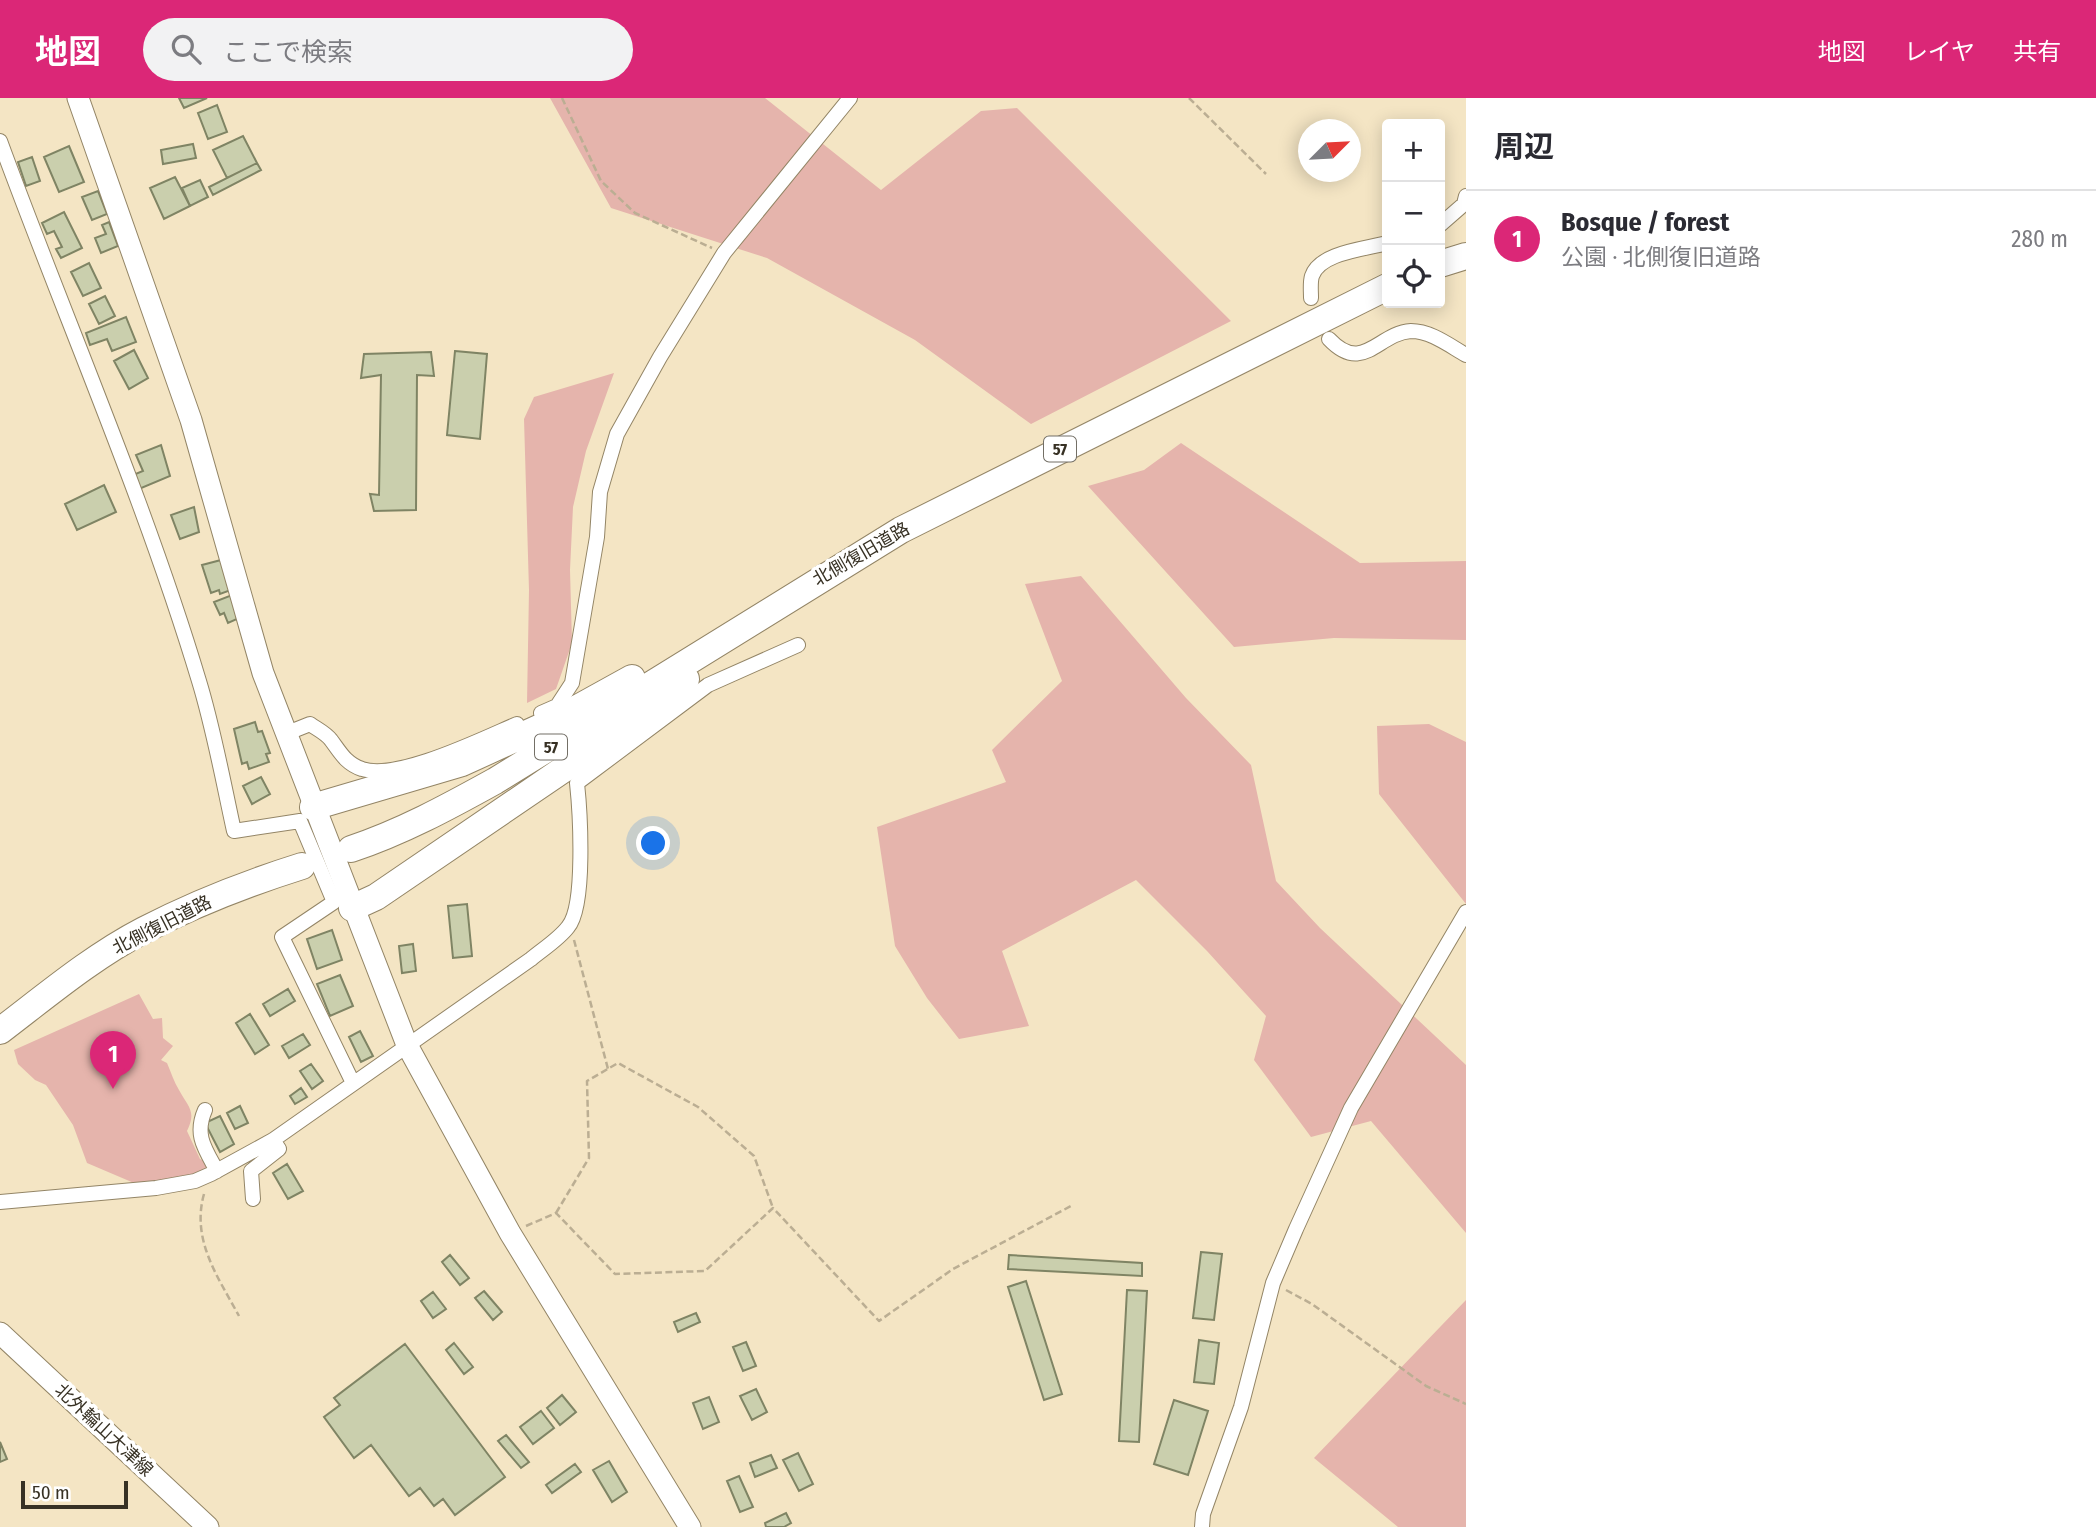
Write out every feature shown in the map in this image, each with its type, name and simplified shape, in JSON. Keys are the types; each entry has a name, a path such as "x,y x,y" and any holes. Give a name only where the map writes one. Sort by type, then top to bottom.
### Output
{"highway":[{"path":"1445,262 1466,256"},
{"name":"北側復旧道路","path":"351,849 384,838 446,808 742,628 808,584 901,530 1382,290"},
{"path":"313,807 462,763 556,720 676,654 742,628"},
{"path":"352,908 376,897 655,707 742,628"},
{"name":"北側復旧道路","path":"0,1031 74,975 143,930 253,882 302,866"}],"street":[{"path":"78,98 191,420 237,589 285,734 407,1045 510,1233 690,1527"},
{"path":"285,734 310,724 330,738 341,756 362,769 388,772 443,755 557,706 572,683 578,658 597,537 600,492 617,434 660,357 724,253 850,98"},
{"path":"0,141 56,295 127,471 200,683 234,831 300,821 334,902 282,937 353,1083"},
{"path":"1445,221 1464,204 1466,196"},
{"path":"1311,298 1312,276 1319,265 1330,258 1382,244"},
{"path":"1329,339 1339,350 1355,354 1369,351 1403,332 1414,331 1428,334 1466,355"},
{"path":"0,1202 156,1188 195,1181 273,1140 531,959 570,926 579,884 577,783 708,685 798,645"},
{"path":"1202,1527 1203,1514 1241,1407 1273,1283 1351,1108 1466,912"},
{"path":"205,1110 198,1130 214,1173"},
{"path":"253,1199 251,1171 279,1149 273,1140"},
{"name":"北外輪山大津線","path":"0,1333 208,1527"}],"path":[{"path":"562,98 601,181 635,213 724,253"},
{"path":"1189,98 1266,174"},
{"path":"570,926 608,1069"},
{"path":"510,1233 556,1213 589,1158 587,1082 618,1063 698,1107 754,1156 773,1208 879,1321 953,1269 1071,1206"},
{"path":"214,1173 200,1212 202,1244 239,1316"},
{"path":"556,1213 615,1274 705,1271 773,1208"},
{"path":"1273,1283 1312,1304 1426,1386 1466,1404"}],"shaded area":[{"path":"550,98 765,98 881,190 981,111 1017,108 1231,321 1031,424 915,340 767,258 611,208"},
{"path":"614,373 586,451 573,507 570,570 572,643 556,689 527,703 529,590 524,419 534,397"},
{"path":"1181,443 1360,563 1466,561 1466,640 1334,638 1234,647 1088,486 1144,470"},
{"path":"1081,576 1186,698 1251,765 1276,881 1320,928 1466,1065 1466,1233 1371,1121 1311,1137 1254,1060 1266,1016 1207,951 1136,880 1002,951 1029,1026 959,1039 927,998 895,946 877,827 1006,782 992,750 1062,681 1025,584"},
{"path":"1429,724 1466,742 1466,904 1379,794 1377,726"},
{"path":"139,994 153,1019 162,1018 163,1038 173,1046 161,1060 167,1063 190,1109 191,1119 187,1131 200,1159 225,1171 141,1186 87,1163 73,1125 46,1085 35,1080 18,1064 14,1050"},
{"path":"1466,1300 1466,1527 1398,1527 1314,1458"}],"building":[{"path":"179,98 207,98 184,108"},
{"path":"217,105 227,132 208,139 198,113"},
{"path":"243,136 257,163 227,178 213,150"},
{"path":"193,144 196,158 163,164 161,150"},
{"path":"69,146 84,182 59,192 44,157"},
{"path":"32,157 40,181 26,186 18,162"},
{"path":"257,163 261,170 213,195 209,187"},
{"path":"175,177 190,206 164,219 150,188"},
{"path":"200,180 208,197 190,206 182,188"},
{"path":"98,191 107,214 92,220 82,197"},
{"path":"64,212 82,248 61,258 56,249 62,247 54,231 47,234 42,223"},
{"path":"109,222 118,246 101,253 95,238 106,234 102,225"},
{"path":"89,263 101,288 83,296 71,272"},
{"path":"105,296 115,316 99,324 89,304"},
{"path":"126,317 136,342 112,351 107,339 90,345 86,333"},
{"path":"134,350 148,378 129,389 114,361"},
{"path":"455,351 487,354 480,439 447,435"},
{"path":"431,352 434,376 417,375 416,510 374,511 370,494 379,495 381,375 361,378 364,354"},
{"path":"161,445 170,476 139,489 133,475 143,471 136,455"},
{"path":"104,485 116,512 77,530 65,504"},
{"path":"194,507 199,532 180,539 171,515"},
{"path":"221,560 231,590 220,594 219,590 211,593 202,565"},
{"path":"232,595 237,619 228,623 224,613 220,615 214,602"},
{"path":"255,722 258,732 262,731 270,753 266,754 269,762 249,769 247,762 242,764 234,729"},
{"path":"261,777 270,794 252,804 243,786"},
{"path":"467,904 472,956 453,958 448,906"},
{"path":"332,930 342,960 317,969 307,939"},
{"path":"413,944 416,971 402,973 399,946"},
{"path":"340,975 353,1006 330,1016 317,984"},
{"path":"288,989 295,1001 270,1016 263,1004"},
{"path":"250,1014 269,1045 255,1054 236,1023"},
{"path":"360,1031 373,1056 361,1062 349,1037"},
{"path":"303,1034 310,1045 289,1058 282,1046"},
{"path":"311,1064 323,1081 312,1089 300,1071"},
{"path":"301,1088 307,1097 295,1104 290,1096"},
{"path":"240,1106 248,1123 235,1129 227,1113"},
{"path":"220,1116 234,1144 220,1152 205,1123"},
{"path":"287,1164 303,1191 288,1199 273,1173"},
{"path":"1201,1252 1222,1254 1214,1320 1193,1318"},
{"path":"450,1255 469,1278 460,1285 442,1262"},
{"path":"1009,1255 1142,1263 1142,1276 1008,1269"},
{"path":"1026,1281 1062,1394 1044,1400 1008,1287"},
{"path":"1127,1290 1147,1291 1139,1442 1119,1441"},
{"path":"484,1291 502,1312 493,1320 475,1298"},
{"path":"433,1292 446,1309 433,1318 421,1301"},
{"path":"696,1313 700,1322 678,1332 674,1322"},
{"path":"1199,1340 1219,1343 1214,1384 1194,1382"},
{"path":"746,1342 756,1366 743,1371 733,1347"},
{"path":"454,1343 473,1367 464,1374 446,1350"},
{"path":"405,1344 505,1477 455,1515 443,1499 434,1506 420,1488 409,1496 371,1445 354,1458 324,1417 340,1405 334,1398"},
{"path":"756,1389 767,1412 752,1420 740,1396"},
{"path":"562,1395 576,1412 560,1425 547,1408"},
{"path":"709,1397 719,1422 703,1429 693,1403"},
{"path":"1174,1400 1208,1411 1188,1475 1154,1464"},
{"path":"541,1411 554,1428 533,1444 520,1427"},
{"path":"506,1435 529,1462 521,1468 498,1441"},
{"path":"0,1442 7,1459 0,1462"},
{"path":"798,1453 813,1484 799,1491 783,1460"},
{"path":"771,1455 777,1468 755,1477 750,1463"},
{"path":"609,1461 627,1492 612,1502 593,1470"},
{"path":"575,1464 581,1472 552,1493 546,1485"},
{"path":"739,1476 753,1507 740,1512 727,1481"},
{"path":"786,1513 791,1523 784,1527 766,1527 765,1523"}],"place":[{"name":"Bosque / forest","path":"113,1089"}]}
